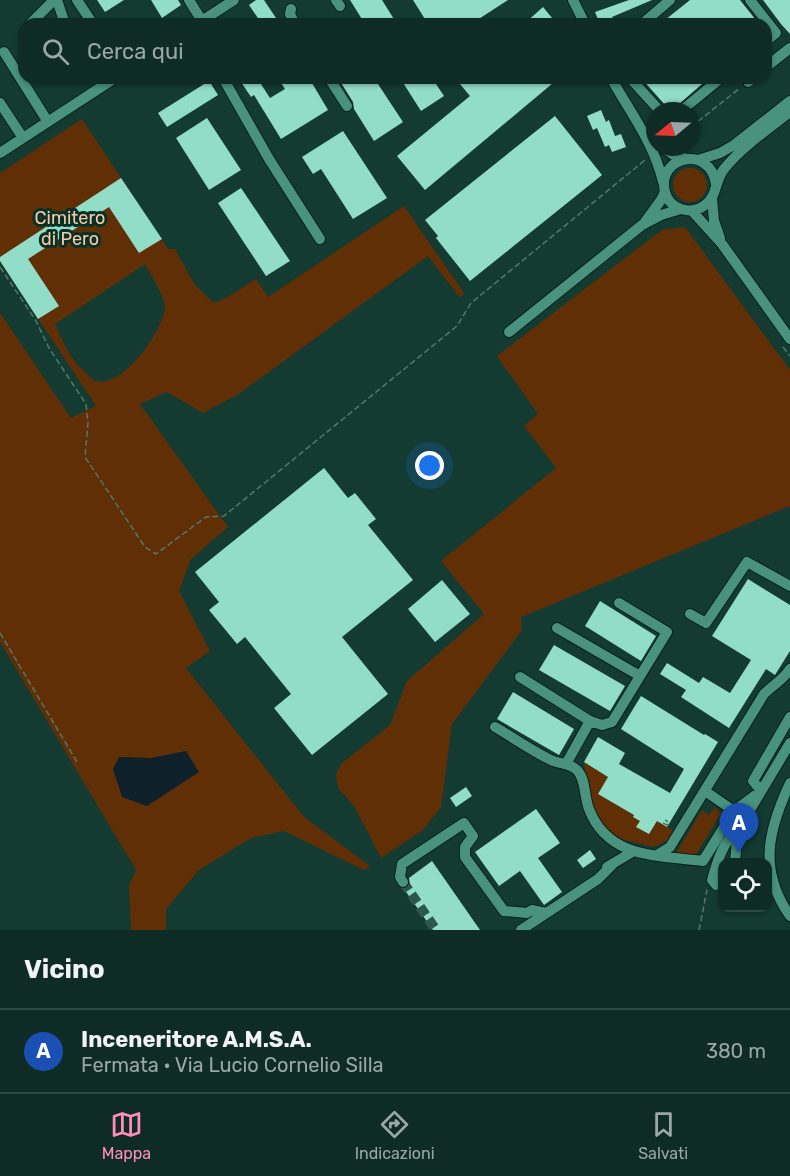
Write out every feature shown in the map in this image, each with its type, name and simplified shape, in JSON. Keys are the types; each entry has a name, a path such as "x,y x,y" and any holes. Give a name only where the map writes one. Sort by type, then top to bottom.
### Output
{"street":[{"path":"36,18 56,0 63,18"},
{"path":"77,0 89,18"},
{"path":"189,0 197,18"},
{"path":"205,18 234,0"},
{"path":"573,0 582,18"},
{"path":"649,18 670,0"},
{"path":"750,0 764,18"},
{"path":"291,9 292,18"},
{"path":"772,62 790,48"},
{"path":"4,52 18,74"},
{"path":"24,84 48,122"},
{"path":"0,153 106,84"},
{"path":"226,84 269,159 320,239"},
{"path":"333,84 347,106"},
{"path":"615,84 646,134"},
{"path":"635,84 652,102"},
{"path":"692,102 714,84"},
{"path":"642,225 661,200 669,168 678,161 720,153 734,145 790,101"},
{"path":"0,103 23,138"},
{"path":"722,244 714,221 712,198 722,171 736,156 790,112"},
{"path":"642,129 646,133"},
{"path":"659,156 664,188 670,202 681,209 693,211 704,207 712,198"},
{"path":"675,156 693,159 709,167 716,184"},
{"path":"509,332 642,225 661,215 681,209"},
{"path":"693,211 722,244 787,343"},
{"path":"690,614 706,623 747,562 790,586"},
{"path":"520,677 590,721 602,725 612,722 667,632 619,603"},
{"path":"557,628 640,676"},
{"path":"657,855 670,847 764,694 782,681 790,669"},
{"path":"761,791 753,781 790,717"},
{"path":"566,764 590,721"},
{"path":"495,727 552,760 577,770 582,778 586,803 597,826 612,842 627,850 703,861 734,811 761,791"},
{"path":"717,881 718,860 729,838 738,830 790,743"},
{"path":"787,911 773,878 769,845 775,818 790,783"},
{"path":"705,791 734,811"},
{"path":"403,882 400,877 402,864 464,824 473,836 465,847 465,857 504,911 527,913 532,910 546,914"},
{"path":"735,858 738,830"},
{"path":"521,930 567,898 574,896 598,879 612,865 634,851"}],"path":[{"path":"700,120 745,84"},
{"path":"0,267 86,404 88,424 85,457 145,547 156,554 206,517 224,516 457,326 471,303 652,156"},
{"path":"787,343 790,357"},
{"path":"0,633 77,762"},
{"path":"699,930 706,893 717,881"}],"green space":[{"name":"Cimitero di Pero","path":"82,119 168,249 175,249 195,285 214,303 256,279 268,297 404,206 464,293 460,298 428,256 237,395 203,413 167,392 140,404 228,527 191,559 179,591 210,651 186,668 304,817 370,866 364,870 284,831 251,838 199,870 166,909 166,930 131,930 129,885 136,870 0,642 0,313 71,418 96,406 0,261 0,173","holes":["145,264 160,291 165,306 158,329 128,368 116,377 105,381 94,380 70,355 55,324","185,752 122,797 119,757 151,758"]},
{"path":"690,168 702,173 707,185 702,197 690,202 678,197 673,185 678,173"},
{"path":"685,227 790,370 790,506 521,617 522,630 452,724 441,807 423,830 381,858 354,806 338,788 336,774 342,763 390,725 407,681 484,614 441,561 556,468 524,426 538,414 497,356 662,230"},
{"path":"584,762 608,777 598,794 624,809 641,803 633,816 640,821 637,827 649,834 657,821 674,831 668,840 654,847 624,840 609,833 594,809"},
{"path":"715,807 721,813 696,855 671,853 673,849 677,852 702,810 709,815"}],"water":[{"path":"186,751 199,772 147,806 122,797 113,769 119,757 151,758"}],"building":[{"path":"97,0 124,0 105,12"},
{"path":"151,0 178,0 181,5 162,18"},
{"path":"256,0 264,0 276,18 258,18 249,5"},
{"path":"350,0 382,0 393,18 361,18"},
{"path":"413,0 508,0 480,18 424,18"},
{"path":"629,0 652,0 612,18 598,18 595,12"},
{"path":"690,0 740,0 754,18 668,18"},
{"path":"763,0 790,0 790,34 781,24"},
{"path":"543,7 552,18 531,18"},
{"path":"204,84 211,84 218,95 167,127 158,113"},
{"path":"242,84 261,84 270,98 285,89 282,84 313,84 328,110 281,139 254,95 251,97"},
{"path":"342,84 378,84 403,122 374,141 354,109 353,102"},
{"path":"404,84 436,84 444,96 421,111"},
{"path":"460,84 552,84 425,190 397,156 470,96"},
{"path":"646,84 702,84 681,102 662,102"},
{"path":"601,110 606,122 609,120 615,136 621,134 626,147 612,152 609,145 605,147 597,128 593,130 587,116"},
{"path":"555,116 602,175 470,281 436,238 438,236 425,220"},
{"path":"207,118 241,170 209,190 176,138"},
{"path":"343,131 387,198 353,219 321,169 313,174 302,157"},
{"path":"121,178 162,239 139,253 109,207 28,259 59,306 38,319 0,261 0,257"},
{"path":"241,188 290,261 266,276 218,203"},
{"path":"324,468 348,498 355,493 376,519 368,525 413,580 342,637 388,694 312,755 274,708 291,694 245,637 237,644 209,610 219,602 195,572"},
{"path":"748,579 790,605 790,651 775,675 766,669 729,728 681,697 686,690 660,674 667,663 699,683 703,677 730,693 751,660 712,636"},
{"path":"442,580 470,614 435,642 408,609"},
{"path":"600,601 656,636 641,661 585,626"},
{"path":"554,645 625,686 610,711 539,670"},
{"path":"513,692 574,729 559,755 497,719"},
{"path":"641,696 718,742 667,827 657,821 649,834 636,827 640,821 633,817 634,815 598,794 608,777 584,762 598,737 625,753 619,764 670,793 684,769 621,729"},
{"path":"466,787 472,796 456,807 450,798"},
{"path":"536,809 560,843 538,858 562,892 544,905 520,871 499,886 475,852"},
{"path":"590,850 596,859 583,868 577,860"},
{"path":"432,861 480,930 433,930 404,889 410,885 409,878"}],"tunnel":[{"path":"403,882 436,930"}],"place":[{"name":"Inceneritore A.M.S.A.","path":"739,853"}]}
